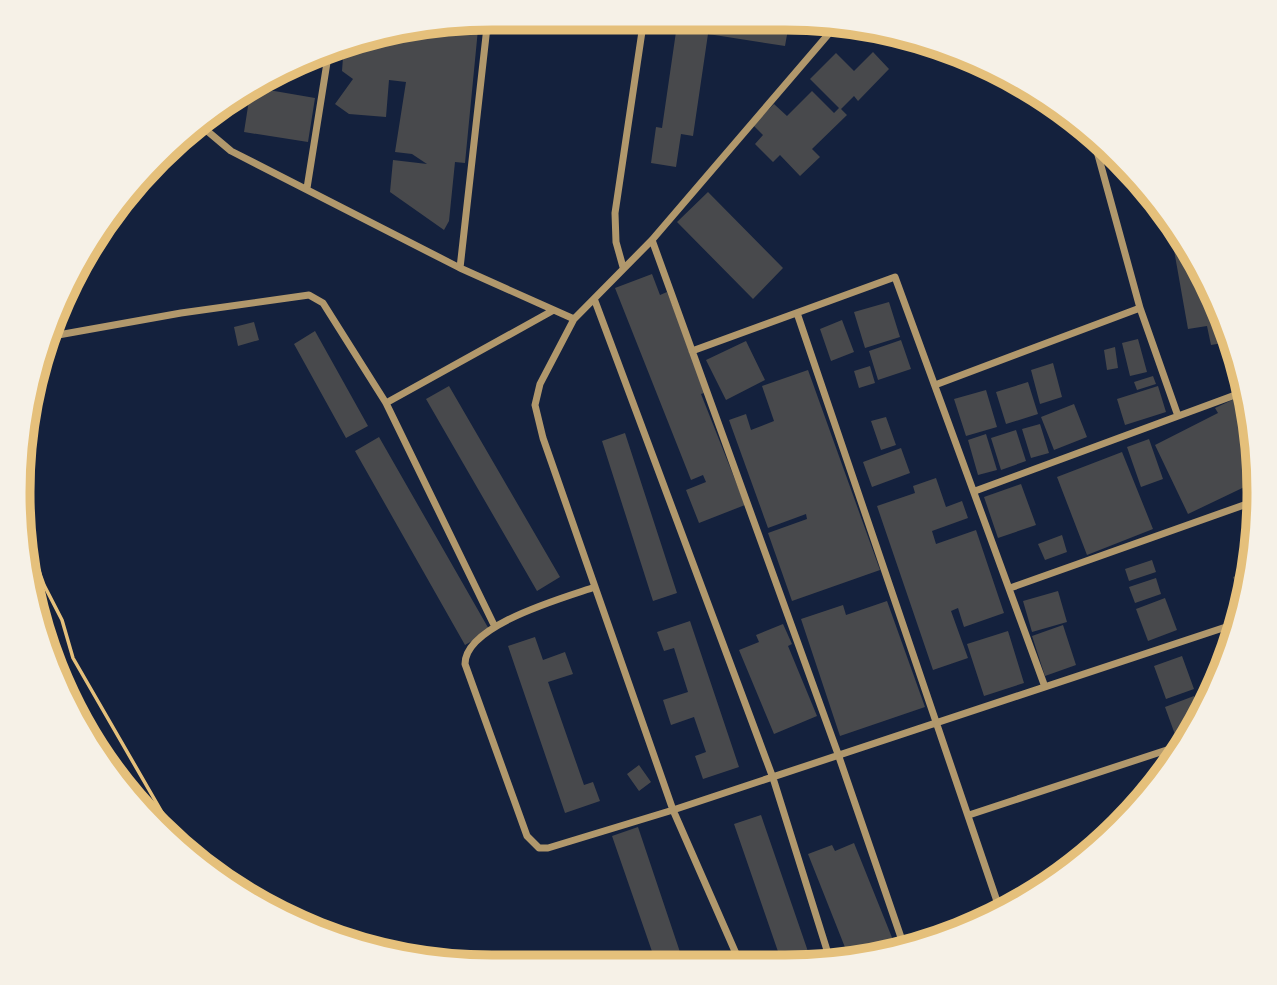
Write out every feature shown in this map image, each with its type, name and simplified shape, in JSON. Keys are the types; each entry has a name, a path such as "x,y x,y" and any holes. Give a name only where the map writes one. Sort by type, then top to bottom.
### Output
{"street":[{"path":"460,268 487,30"},
{"path":"623,267 615,242 615,213 642,30"},
{"path":"737,955 673,810 543,438 535,405 540,384 574,319 652,240 830,32"},
{"path":"307,188 327,60"},
{"path":"206,130 231,151 460,268 574,319"},
{"path":"1097,151 1140,308 1178,416"},
{"path":"652,240 838,754 902,940"},
{"path":"692,351 895,277 1045,687"},
{"path":"57,335 181,313 309,295 323,303 334,316 386,403 495,627"},
{"path":"594,301 773,778 827,953"},
{"path":"935,385 1140,308"},
{"path":"386,403 552,311"},
{"path":"797,313 998,903"},
{"path":"975,491 1236,395"},
{"path":"1010,588 1247,504"},
{"path":"595,587 532,608 495,627 469,646 465,664 532,844 548,848 773,778 838,754 1227,627"},
{"path":"969,815 1170,749"}],"path":[{"path":"35,561 62,620 74,658 168,823"}],"building":[{"path":"478,30 465,163 455,162 449,221 444,230 390,192 393,160 427,164 412,154 395,152 406,82 389,80 386,117 349,114 335,104 353,79 342,71 344,54 402,39"},
{"path":"676,30 788,30 785,46 708,34 693,136 681,134 676,167 651,163 656,127 662,128"},
{"path":"873,52 889,69 858,101 854,96 841,109 847,115 812,149 820,157 800,176 780,155 773,162 755,144 763,135 753,125 774,104 787,116 812,91 834,113 839,108 810,79 836,53 854,71"},
{"path":"266,89 315,98 308,142 244,132 249,99"},
{"path":"708,192 783,268 753,299 677,222"},
{"path":"1172,240 1200,288 1223,343 1211,345 1207,326 1188,329"},
{"path":"652,274 660,295 667,292 707,392 701,394 745,505 699,523 686,490 706,482 703,475 691,480 615,288"},
{"path":"889,302 900,337 865,348 854,312"},
{"path":"842,320 854,352 831,361 820,329"},
{"path":"254,322 259,340 238,346 234,327"},
{"path":"315,331 368,426 346,438 294,344"},
{"path":"1138,339 1147,372 1130,376 1122,343"},
{"path":"901,340 911,369 878,380 869,351"},
{"path":"746,341 765,380 726,400 706,360"},
{"path":"1115,347 1118,368 1107,370 1104,350"},
{"path":"1053,363 1062,397 1040,404 1031,370"},
{"path":"870,366 875,383 859,388 854,371"},
{"path":"808,370 880,570 792,601 768,533 807,519 806,514 768,528 729,420 746,414 751,430 774,421 762,386"},
{"path":"1153,376 1156,384 1137,390 1134,382"},
{"path":"1028,382 1038,414 1006,424 996,392"},
{"path":"449,386 560,577 537,591 426,399"},
{"path":"1158,386 1166,412 1125,425 1117,399"},
{"path":"986,390 997,427 966,436 954,399"},
{"path":"1237,398 1243,432 1247,486 1188,514 1155,445 1218,413 1215,408"},
{"path":"1074,404 1087,437 1054,450 1041,417"},
{"path":"886,417 896,445 881,450 871,421"},
{"path":"1040,424 1049,453 1031,458 1022,429"},
{"path":"1016,430 1026,461 1001,470 991,438"},
{"path":"625,433 677,593 653,601 602,441"},
{"path":"986,434 997,470 978,475 968,440"},
{"path":"379,437 490,631 465,645 355,451"},
{"path":"1149,439 1163,479 1141,487 1127,447"},
{"path":"901,448 910,473 872,487 863,462"},
{"path":"1122,452 1153,529 1087,555 1057,477"},
{"path":"936,478 946,507 962,501 968,518 932,531 936,544 976,530 1004,613 964,627 958,608 951,611 968,658 933,670 877,506 915,493 913,486"},
{"path":"1021,484 1036,525 998,538 984,497"},
{"path":"1062,535 1067,552 1045,560 1038,544"},
{"path":"1152,560 1156,572 1129,581 1125,569"},
{"path":"1239,575 1237,588 1233,577"},
{"path":"1156,578 1161,594 1135,603 1129,587"},
{"path":"1058,591 1067,622 1032,632 1023,601"},
{"path":"1165,598 1177,630 1148,641 1136,609"},
{"path":"887,601 925,707 840,736 801,619 843,605 846,615"},
{"path":"690,621 739,767 703,779 695,756 706,752 694,717 671,725 663,700 688,692 674,648 664,651 657,632"},
{"path":"783,624 792,644 788,646 817,716 774,734 739,650 759,642 756,635"},
{"path":"1063,625 1076,665 1045,676 1032,636"},
{"path":"1008,631 1024,683 984,696 967,644"},
{"path":"535,637 543,660 565,652 573,674 548,682 584,785 593,782 600,801 565,813 508,646"},
{"path":"1182,656 1194,689 1166,699 1154,666"},
{"path":"1194,696 1197,703 1176,738 1165,707"},
{"path":"639,765 651,782 639,791 627,774"},
{"path":"761,815 809,954 779,955 734,824"},
{"path":"638,827 681,955 653,955 612,836"},
{"path":"854,843 894,942 846,951 808,854 832,845 835,851"}]}
